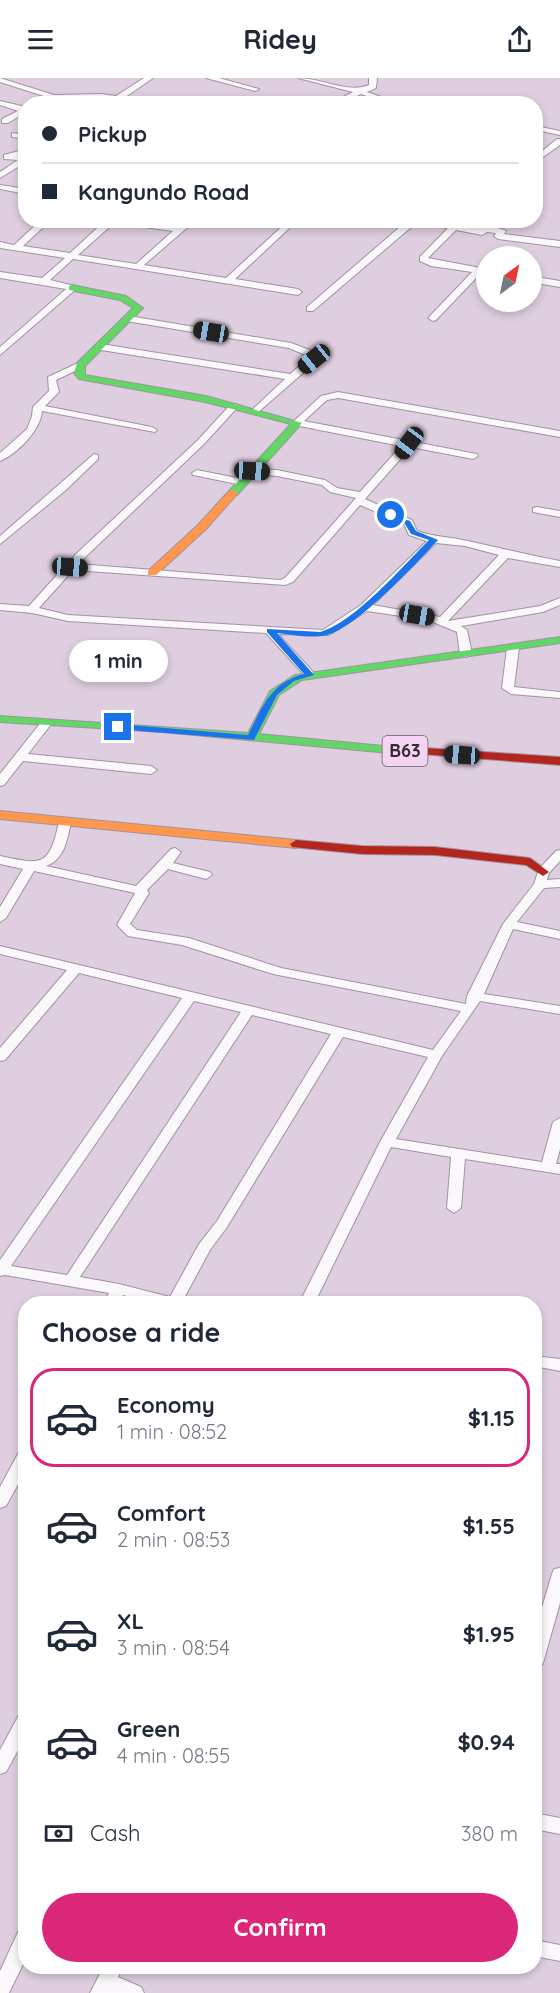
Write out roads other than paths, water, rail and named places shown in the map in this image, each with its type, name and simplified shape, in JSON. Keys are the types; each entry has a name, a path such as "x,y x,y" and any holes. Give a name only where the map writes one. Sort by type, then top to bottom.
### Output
{"main road":[{"path":"72,288 132,301 138,308 102,347 80,365 79,373 82,377 206,399 297,423 202,527 152,573"},
{"path":"251,738 274,693 292,680 310,675 560,640"},
{"name":"B63","path":"0,719 162,729 251,738 560,761"},
{"path":"0,815 362,850 435,851 530,862 542,878"}],"street":[{"path":"122,96 149,78"},
{"path":"210,78 255,89"},
{"path":"302,78 373,96"},
{"path":"352,96 373,86 373,78"},
{"path":"0,79 52,96 90,96"},
{"path":"0,103 18,108"},
{"path":"2,122 18,114"},
{"path":"543,129 560,133"},
{"path":"543,151 560,141"},
{"path":"3,157 18,156"},
{"path":"0,176 18,161"},
{"path":"0,187 18,190"},
{"path":"17,248 38,228"},
{"path":"44,280 104,228"},
{"path":"166,228 181,230"},
{"path":"228,281 285,228"},
{"path":"310,309 406,228"},
{"path":"452,228 423,259 431,263 476,270"},
{"path":"472,228 482,232 485,229 502,231 498,236 560,244"},
{"path":"137,267 181,230"},
{"path":"0,245 75,255 298,292"},
{"path":"0,275 44,280 72,288"},
{"path":"433,318 476,277"},
{"path":"542,281 560,284"},
{"path":"0,352 72,288"},
{"path":"129,319 291,346 312,354 314,359 256,411"},
{"path":"102,347 292,377"},
{"path":"38,407 54,392 51,380 80,365"},
{"path":"297,423 324,398 338,394 560,434"},
{"path":"32,610 70,567 201,442 234,406"},
{"path":"38,407 152,430"},
{"path":"0,458 35,427 39,420 38,407"},
{"path":"297,423 473,456"},
{"path":"70,567 281,583 289,580 409,443"},
{"path":"0,541 94,457"},
{"path":"197,473 247,477 277,473 325,483 334,490 362,498 408,522 413,533 434,540 465,543 506,554 560,564"},
{"path":"537,510 560,514"},
{"path":"0,607 32,610 68,618 325,633 365,607 434,540"},
{"path":"447,622 506,554"},
{"path":"447,622 543,609 560,601"},
{"path":"365,607 447,622 462,630 466,654"},
{"path":"270,631 310,675"},
{"path":"513,648 508,688 511,691 560,695"},
{"path":"0,782 22,757 46,723"},
{"path":"22,757 151,770"},
{"path":"0,918 31,867 48,864 55,857 65,822"},
{"path":"139,890 176,852"},
{"path":"310,1296 387,1142 436,1055 472,1002 509,924 560,854"},
{"path":"0,861 139,890 143,893 123,925 133,933 184,941 278,971 472,1002 560,1010"},
{"path":"165,865 206,875"},
{"path":"542,878 560,884"},
{"path":"509,924 560,935"},
{"path":"0,950 436,1055"},
{"path":"0,1057 75,969"},
{"path":"145,1296 71,1280 1,1270 191,995"},
{"path":"71,1280 248,1011"},
{"path":"179,1296 204,1248 228,1215 338,1033"},
{"path":"387,1142 554,1168 560,1122"},
{"path":"454,1208 458,1153"},
{"path":"115,1296 119,1290"},
{"path":"542,1362 560,1365"},
{"path":"0,1502 18,1469"},
{"path":"542,1636 560,1574"},
{"path":"0,1767 18,1733"},
{"path":"542,1823 560,1826"},
{"path":"542,1950 560,1953"},
{"path":"0,1992 18,1953"},
{"path":"107,1980 135,1993"}]}
